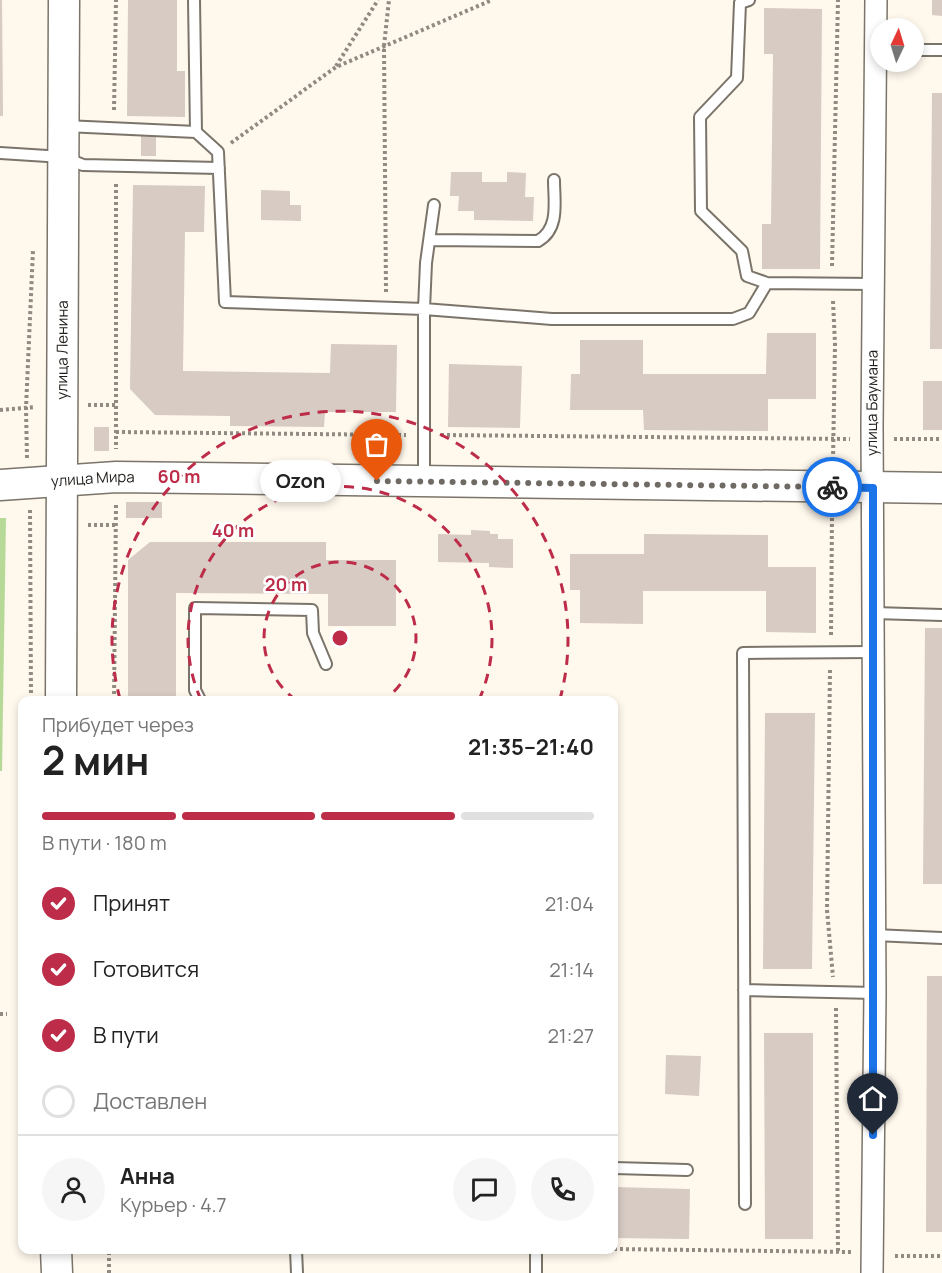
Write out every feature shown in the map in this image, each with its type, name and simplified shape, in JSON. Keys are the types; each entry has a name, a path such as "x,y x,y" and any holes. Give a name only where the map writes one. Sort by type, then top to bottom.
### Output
{"street":[{"name":"улица Ленина","path":"61,696 64,0"},
{"name":"улица Баумана","path":"876,0 877,18"},
{"name":"улица Баумана","path":"873,1263 872,439 878,72"},
{"name":"улица Мира","path":"14,485 63,479 116,477 942,488"},
{"path":"56,1254 57,1273"}],"lane":[{"path":"194,0 196,132"},
{"path":"749,0 740,3 737,78 700,117 700,211 742,251 747,276 766,282 874,284"},
{"path":"924,50 942,50"},
{"path":"64,126 196,132 218,152 225,302 424,309 552,319 733,319 749,313 766,282"},
{"path":"0,153 63,157 83,165 219,168"},
{"path":"430,240 538,241 546,237 552,228 554,180"},
{"path":"424,482 424,309 434,205"},
{"path":"198,696 195,690 195,608 312,610 313,633 326,664"},
{"path":"874,614 942,615"},
{"path":"745,1204 743,653 874,652"},
{"path":"874,935 942,938"},
{"path":"744,990 874,993"},
{"path":"618,1168 687,1170"},
{"path":"296,1254 297,1273"},
{"path":"536,1254 536,1273"}],"path":[{"path":"114,129 116,0"},
{"path":"336,67 378,0"},
{"path":"387,308 384,46 388,0"},
{"path":"218,152 336,67 492,0"},
{"path":"838,0 832,284 835,344 827,910 834,992 838,1252"},
{"path":"114,696 116,166"},
{"path":"31,696 14,485 26,408 33,238"},
{"path":"116,432 942,439"},
{"path":"0,1014 7,1014"},
{"path":"618,1249 838,1252 873,1263 942,1256"},
{"path":"109,1254 109,1273"}],"green space":[{"path":"0,518 6,518 2,771 0,771"}],"building":[{"path":"0,0 2,0 3,116 0,116"},
{"path":"128,0 177,0 177,71 185,71 185,117 127,116"},
{"path":"932,0 942,0 942,16 932,15"},
{"path":"764,8 822,9 820,269 762,269 762,224 771,224 773,54 764,54"},
{"path":"932,93 942,93 942,349 930,349"},
{"path":"156,134 156,156 141,156 141,135"},
{"path":"451,172 482,172 482,182 507,182 507,172 526,173 525,197 534,197 533,221 474,220 474,211 458,211 459,196 450,196"},
{"path":"133,185 205,186 204,232 185,232 183,371 330,373 331,344 397,345 396,412 325,412 324,427 230,426 230,416 155,415 130,389"},
{"path":"261,190 290,191 290,205 301,205 301,221 261,220"},
{"path":"767,333 816,333 816,399 768,399 768,431 644,430 643,410 570,410 571,374 580,374 580,340 643,340 643,374 766,374"},
{"path":"449,364 522,366 520,428 448,427"},
{"path":"923,381 942,381 942,430 923,430"},
{"path":"94,427 109,427 109,451 94,451"},
{"path":"126,502 162,502 162,518 126,518"},
{"path":"471,530 490,531 490,534 498,534 498,539 513,539 513,568 489,567 489,563 438,562 438,534 471,535"},
{"path":"644,534 768,535 768,567 816,567 816,633 766,632 766,591 643,591 643,624 580,623 580,590 570,590 570,554 644,554"},
{"path":"150,542 326,542 326,560 396,560 396,626 328,626 328,594 176,593 176,696 128,696 128,560"},
{"path":"925,628 942,628 942,884 923,884"},
{"path":"765,713 815,713 812,969 763,969"},
{"path":"927,976 942,976 942,1232 926,1232"},
{"path":"764,1033 813,1033 813,1239 765,1239"},
{"path":"666,1055 701,1056 699,1096 665,1094"},
{"path":"618,1187 690,1189 689,1239 618,1238"}],"way so far":[{"path":"377,481 832,487"}],"place":[{"name":"Ozon","path":"377,481"}],"route":[{"path":"832,487 873,488 873,1135"}]}
